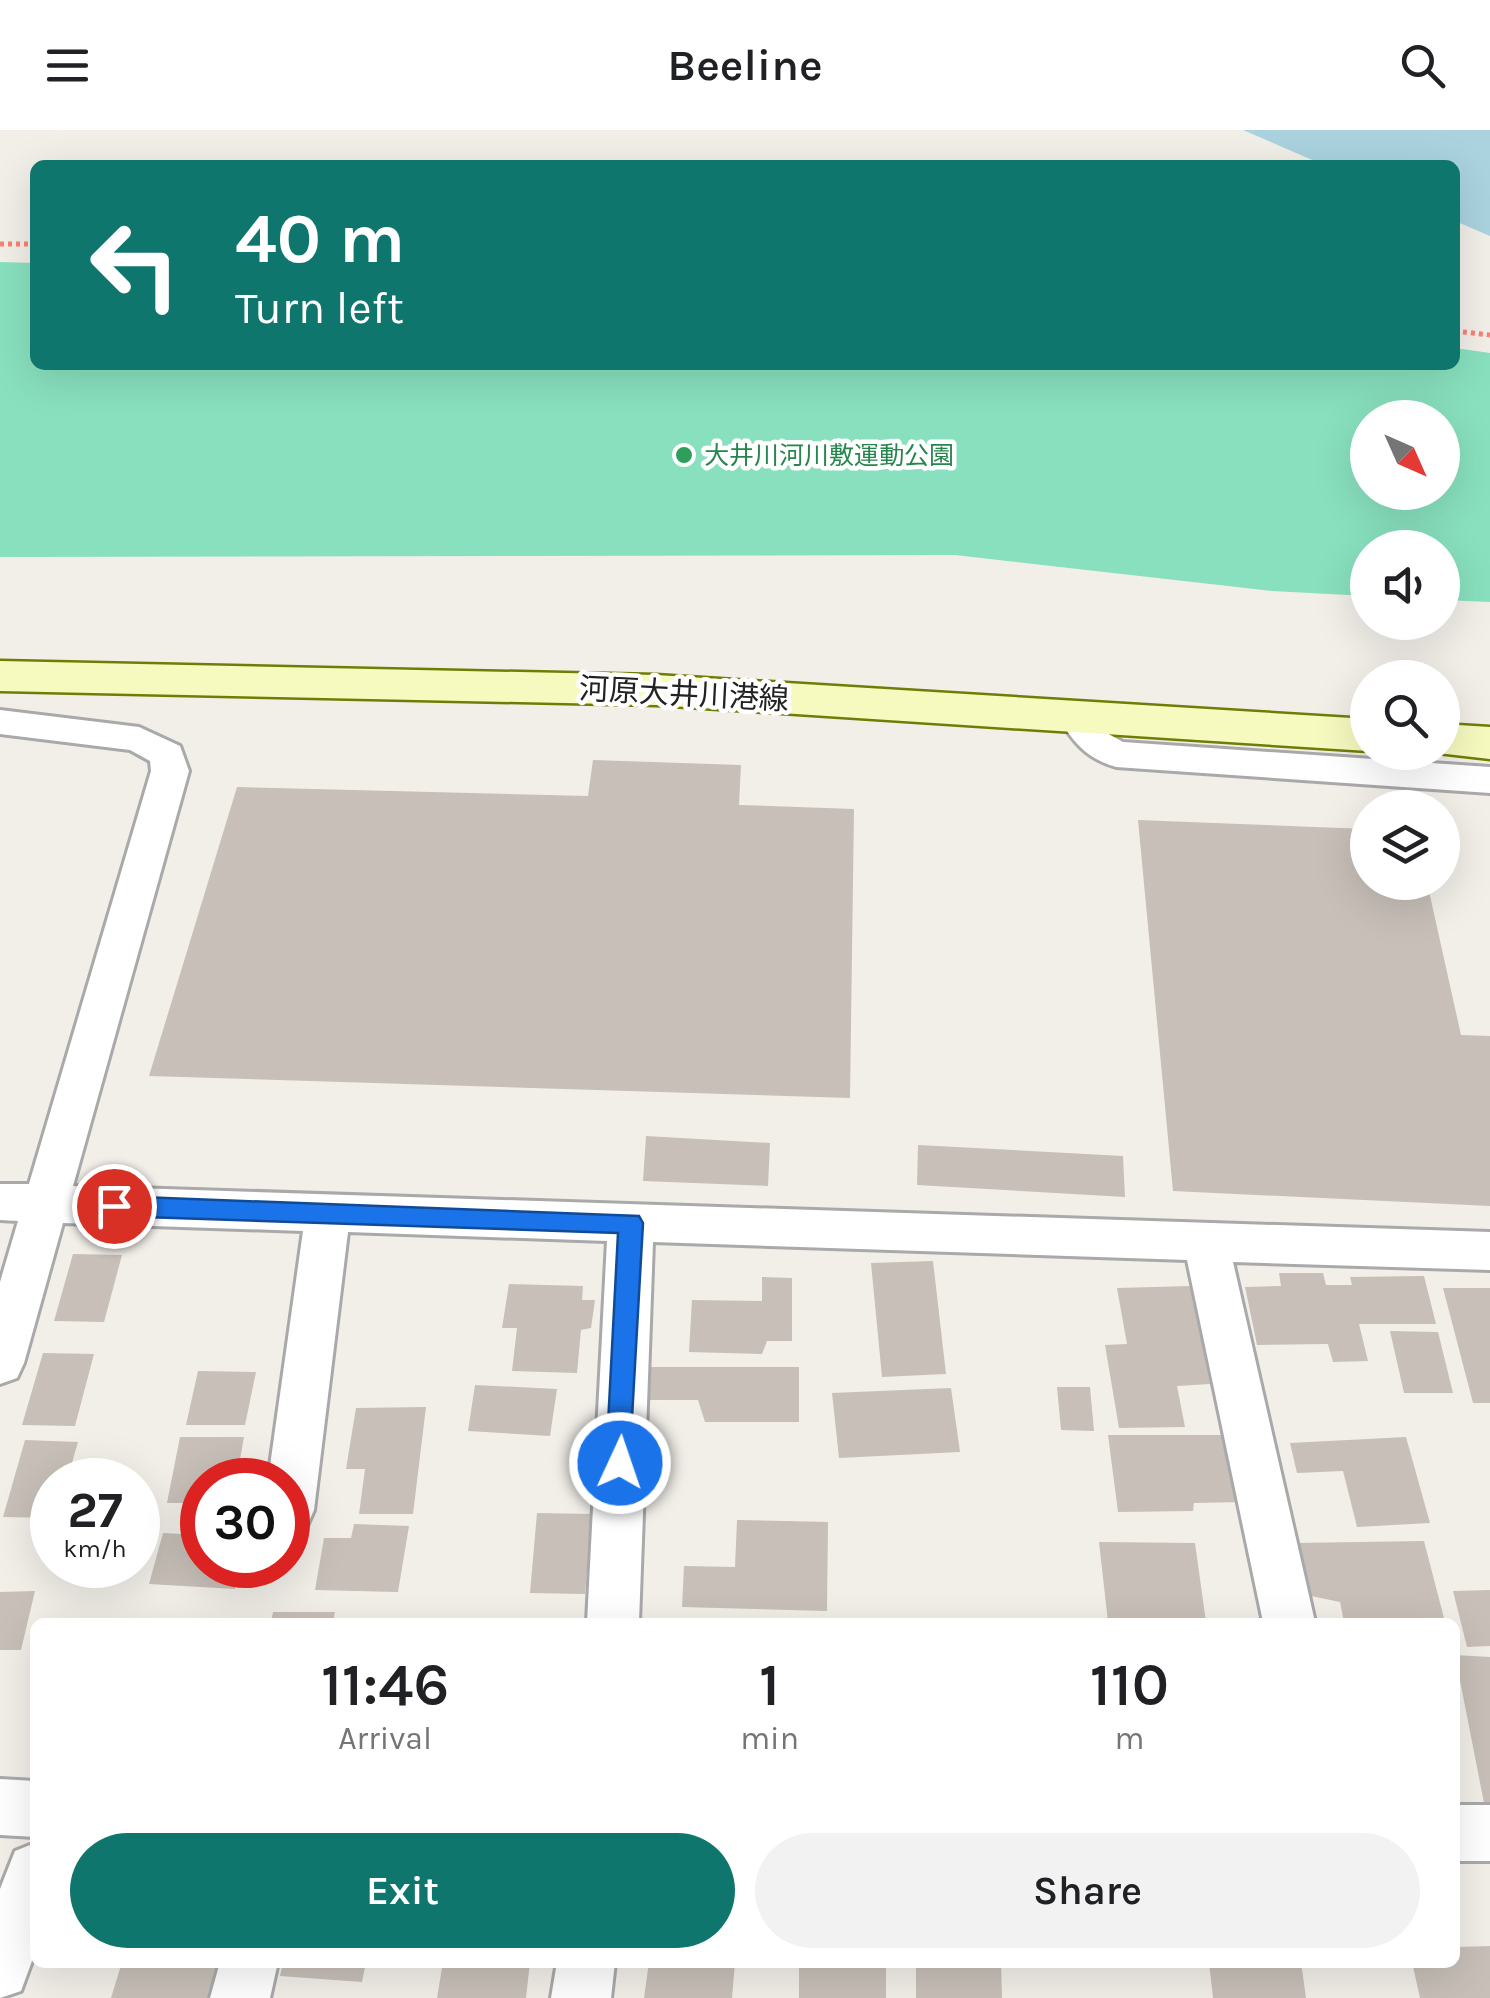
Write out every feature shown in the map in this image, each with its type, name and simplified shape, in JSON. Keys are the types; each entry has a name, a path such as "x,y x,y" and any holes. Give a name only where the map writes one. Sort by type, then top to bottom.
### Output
{"main road":[{"name":"河原大井川港線","path":"0,676 656,690 1350,734"},
{"path":"1460,741 1490,743"}],"street":[{"path":"1076,717 1092,741 1116,754 1490,780"},
{"path":"0,722 139,739 167,755 170,771 62,1137 21,1203 0,1363"},
{"path":"21,1203 1490,1251"},
{"path":"296,1458 328,1213"},
{"path":"612,1618 631,1223"},
{"path":"1206,1242 1288,1618"},
{"path":"0,1807 30,1809"},
{"path":"1460,1833 1490,1833"},
{"path":"0,1970 30,1885"},
{"path":"240,1998 247,1968"},
{"path":"581,1998 585,1968"}],"path":[{"path":"0,244 30,244"},
{"path":"1460,332 1490,335"}],"green space":[{"name":"大井川河川敷運動公園","path":"0,262 30,263 30,370 1460,370 1460,349 1490,353 1490,602 1460,601 1460,530 1350,530 1350,595 1272,591 955,555 0,557"}],"water":[{"path":"1243,130 1490,130 1490,236 1460,223 1460,160 1312,160"}],"building":[{"path":"593,760 741,765 739,805 854,809 850,1098 149,1076 237,787 588,796"},
{"path":"1138,820 1350,828 1350,900 1431,900 1461,1035 1490,1036 1490,1206 1173,1191"},
{"path":"646,1136 770,1143 768,1186 643,1181"},
{"path":"918,1145 1123,1156 1125,1197 917,1185"},
{"path":"73,1254 122,1255 104,1322 54,1321"},
{"path":"933,1261 946,1374 882,1377 871,1263"},
{"path":"1279,1273 1323,1273 1326,1285 1352,1285 1350,1277 1424,1276 1436,1324 1359,1324 1368,1361 1333,1362 1328,1344 1257,1345 1245,1287 1281,1286"},
{"path":"762,1277 792,1278 792,1341 767,1341 762,1354 689,1352 692,1300 762,1301"},
{"path":"509,1284 583,1286 582,1300 595,1300 591,1328 581,1330 577,1373 512,1371 517,1328 502,1328"},
{"path":"1191,1286 1210,1384 1177,1386 1185,1427 1119,1428 1105,1345 1127,1344 1117,1288"},
{"path":"1443,1288 1490,1288 1490,1403 1473,1403"},
{"path":"1390,1331 1438,1332 1453,1393 1404,1393"},
{"path":"43,1353 94,1354 75,1426 22,1425"},
{"path":"641,1367 799,1367 799,1422 705,1422 698,1400 640,1400"},
{"path":"198,1371 256,1372 245,1425 186,1425"},
{"path":"475,1385 557,1389 550,1436 468,1431"},
{"path":"1057,1387 1090,1387 1094,1431 1061,1430"},
{"path":"951,1388 960,1452 839,1458 832,1393"},
{"path":"426,1407 413,1514 359,1514 365,1469 346,1469 356,1408"},
{"path":"1108,1435 1233,1435 1244,1502 1194,1503 1193,1511 1118,1512"},
{"path":"180,1437 244,1437 240,1458 180,1458 180,1503 167,1503"},
{"path":"1406,1437 1430,1523 1357,1527 1343,1471 1297,1473 1290,1443"},
{"path":"25,1440 78,1442 73,1458 30,1458 30,1518 3,1517"},
{"path":"537,1513 592,1514 585,1594 530,1593"},
{"path":"737,1520 828,1522 827,1611 682,1607 684,1566 735,1567"},
{"path":"354,1524 409,1526 398,1592 315,1590 324,1538 351,1538"},
{"path":"163,1533 180,1534 180,1586 160,1585"},
{"path":"1424,1541 1444,1618 1343,1618 1340,1602 1306,1595 1294,1543"},
{"path":"1099,1542 1195,1543 1205,1618 1108,1618"},
{"path":"1490,1590 1490,1646 1467,1647 1453,1591"},
{"path":"35,1591 21,1650 0,1650 0,1592"},
{"path":"273,1612 335,1612 334,1618 272,1618"},
{"path":"1460,1655 1490,1657 1490,1808 1485,1808 1460,1680"},
{"path":"1490,1946 1490,1998 1420,1998 1413,1968 1460,1968 1460,1947"},
{"path":"120,1968 220,1968 212,1998 111,1998"},
{"path":"282,1968 365,1968 362,1982 280,1976"},
{"path":"442,1968 529,1968 526,1998 437,1998"},
{"path":"648,1968 734,1968 732,1998 644,1998"},
{"path":"799,1968 886,1968 886,1998 799,1998"},
{"path":"916,1968 1001,1968 1002,1998 916,1998"},
{"path":"1210,1968 1302,1968 1306,1998 1213,1998"}],"place":[{"name":"大井川河川敷運動公園","path":"684,455"}],"route":[{"path":"114,1206 631,1223 620,1463"}]}
